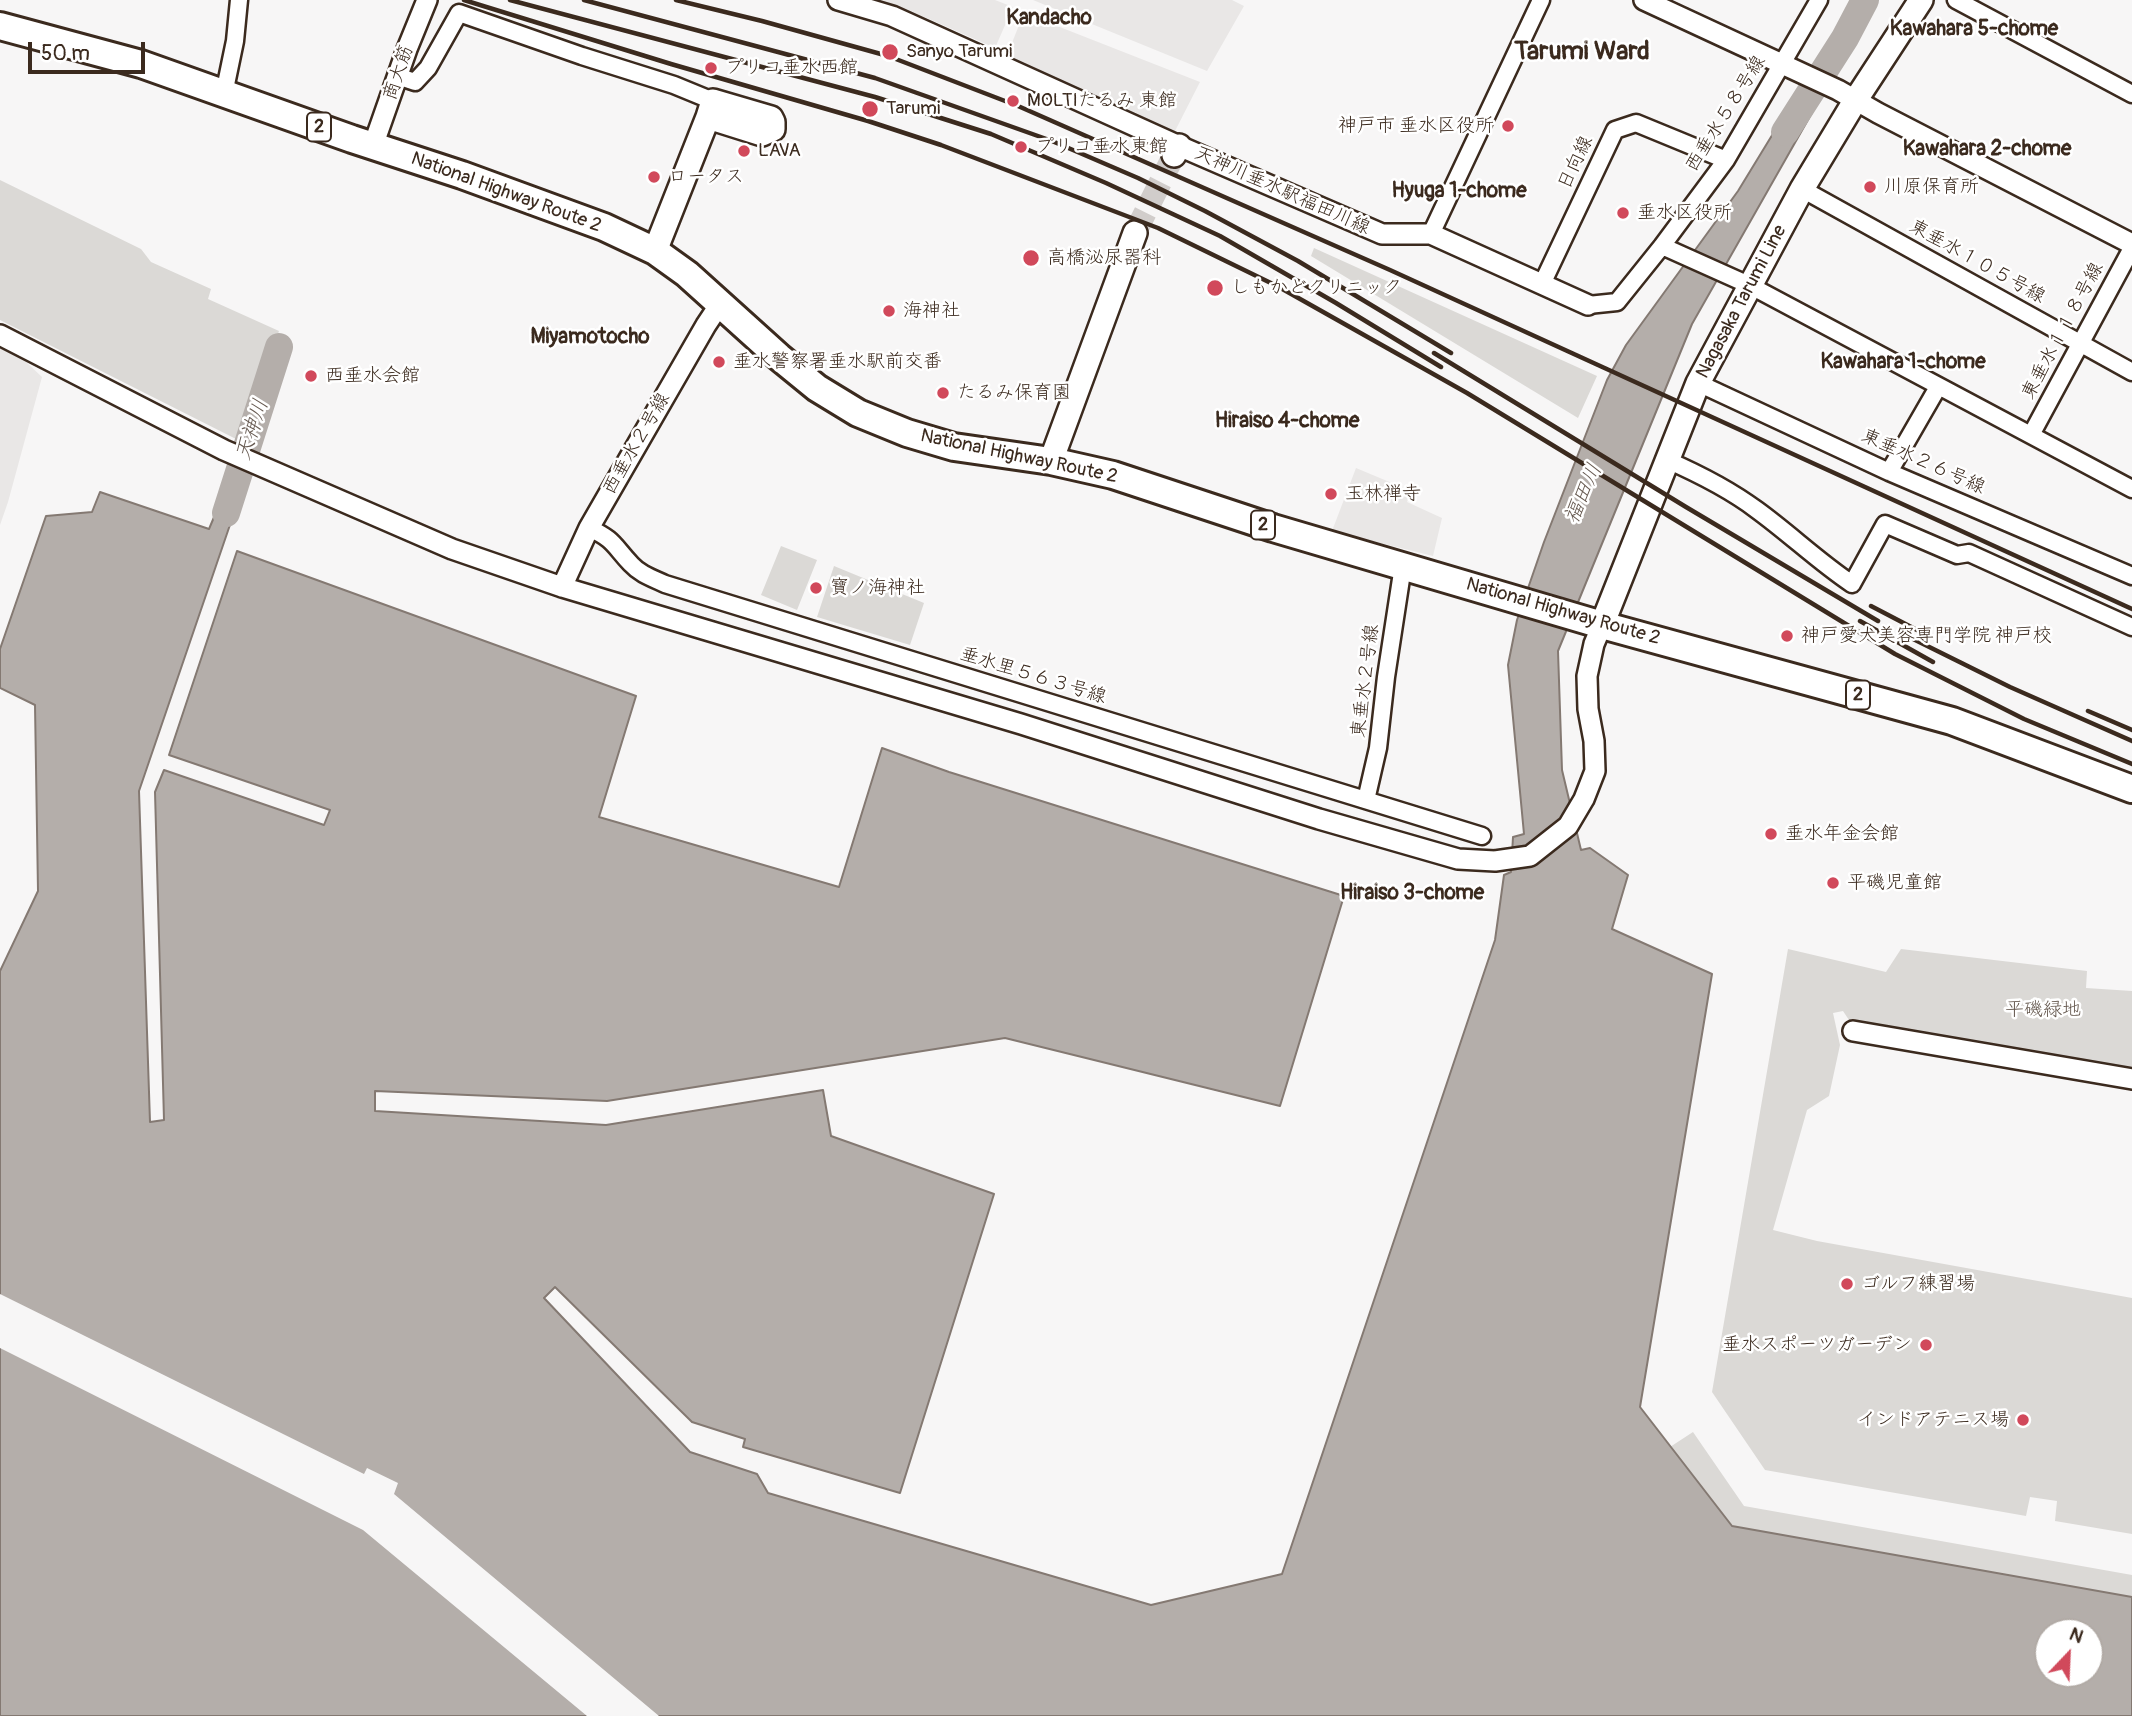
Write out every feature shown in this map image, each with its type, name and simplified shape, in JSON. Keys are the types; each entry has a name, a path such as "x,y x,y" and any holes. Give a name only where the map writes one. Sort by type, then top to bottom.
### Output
{"highway":[{"name":"National Highway Route 2","path":"0,26 141,64 604,227 656,251 687,274 809,382 858,413 906,433 954,447 1051,461 1113,475 1273,528 1591,621 1952,721 2132,789"}],"main road":[{"name":"Nagasaka Tarumi Line","path":"1591,621 1667,460 1741,282 1802,189 1846,96 1922,0"},
{"path":"656,251 711,109"},
{"path":"1051,461 1136,233"}],"street":[{"path":"224,94 235,41 239,0"},
{"name":"商大筋","path":"373,146 427,0"},
{"name":"天神川垂水駅福田川線","path":"838,0 892,16 1176,150 1382,234 1431,234 1588,305 1616,302 1662,246"},
{"path":"1431,234 1541,0"},
{"path":"1644,0 1668,5 2132,246"},
{"name":"西垂水５８号線","path":"1662,246 1726,160 1789,67 1819,0"},
{"path":"1956,0 2132,94"},
{"path":"397,76 415,82 428,68 459,13 674,85 711,109"},
{"name":"日向線","path":"1542,284 1615,130 1636,123 1726,160"},
{"name":"東垂水１０５号線","path":"1802,189 2132,372"},
{"path":"1662,246 1741,282 2132,489"},
{"name":"東垂水１１８号線","path":"2031,435 2132,246"},
{"name":"西垂水２号線","path":"562,587 589,528 720,304"},
{"path":"0,335 224,450 452,549 562,587 1021,724 1319,819 1458,859 1495,861 1530,856 1568,826 1595,771 1587,676 1594,644 1591,621"},
{"name":"東垂水２６号線","path":"1698,383 1889,472 2132,576"},
{"path":"1889,472 1938,387"},
{"path":"1667,460 1713,481 1757,510 1852,584 1885,524 1957,555 1969,553 2132,627"},
{"name":"垂水里５６３号線","path":"589,528 614,542 631,565 664,584 1482,836"},
{"name":"東垂水２号線","path":"1366,800 1378,748 1403,566"},
{"path":"1853,1031 2132,1079"}],"shaded area":[{"path":"874,0 995,0 1013,7 995,48 927,18"},
{"path":"1033,0 1232,0 1244,6 1207,71"},
{"path":"1024,13 1200,82 1174,133 1007,55"},
{"path":"0,348 24,360 42,377 0,525"},
{"path":"1356,468 1411,491 1407,502 1442,518 1433,556 1332,531"}],"green space":[{"path":"0,180 141,249 151,262 211,289 208,299 279,331 238,440 0,320"},
{"path":"1314,248 1597,376 1578,418 1311,256"},
{"path":"781,546 817,560 797,610 761,595"},
{"path":"834,566 924,603 910,645 817,617"},
{"name":"垂水スポーツガーデン","path":"1788,949 1886,972 1901,949 2087,971 2086,988 2132,991 2132,1070 1849,1020 1843,1011 1833,1013 1840,1045 1829,1096 1807,1110 1773,1230 1817,1241 2132,1298 2132,1534 2055,1521 2057,1501 2030,1497 2026,1516 1765,1470 1712,1392"},
{"path":"1693,1432 1744,1506 2132,1575 2132,1597 1732,1526 1670,1447"}],"water":[{"path":"1796,96 1817,104 1692,324 1558,651 1562,770 1581,850 1590,848 1628,875 1612,929 1712,974 1640,1407 1732,1526 2132,1597 2132,1716 0,1716 0,971 38,891 35,705 0,688 0,649 46,516 92,512 100,492 209,529 217,510 233,516 139,791 150,1122 164,1120 155,792 164,770 324,825 330,810 169,755 237,551 636,696 599,817 839,887 882,748 949,772 1344,896 1280,1106 1005,1038 607,1101 375,1091 375,1111 606,1125 823,1090 831,1136 994,1194 900,1493 743,1447 745,1439 692,1422 555,1287 544,1298 690,1452 757,1474 768,1493 1151,1605 1282,1574 1495,940 1504,875 1511,872 1513,837 1524,834 1508,665 1517,620 1544,542 1607,380 1626,345 1738,191"}],"pier":[{"path":"0,1294 364,1474 367,1468 398,1483 394,1494 659,1716 587,1716 363,1530 0,1348"}],"waterway":[{"name":"福田川","path":"1785,132 1845,38 1865,0"},
{"name":"天神川","path":"226,513 279,347"}],"tunnel":[{"path":"1135,233 1174,155"}],"railway":[{"path":"464,0 868,121 941,145 1158,228 1277,286 1467,393 1895,654 2024,719 2132,764"},
{"path":"510,0 875,97 991,134 1220,236 1441,367"},
{"path":"584,0 875,78 1052,141 1138,178 1205,211 1298,261 1451,353"},
{"path":"676,0 888,56 1018,106 1390,270 2132,609"},
{"path":"1434,353 1878,621"},
{"path":"1871,606 1917,630"},
{"path":"1860,621 1933,662"},
{"path":"1899,632 2010,687 2132,741"},
{"path":"2088,711 2132,730"}],"place":[{"name":"Sanyo Tarumi","path":"890,52"},
{"name":"プリコ垂水西館","path":"711,68"},
{"name":"MOLTIたるみ 東館","path":"1013,101"},
{"name":"Tarumi","path":"870,109"},
{"name":"神戸市 垂水区役所","path":"1508,126"},
{"name":"プリコ垂水東館","path":"1021,147"},
{"name":"LAVA","path":"744,151"},
{"name":"ロータス","path":"654,177"},
{"name":"川原保育所","path":"1870,187"},
{"name":"垂水区役所","path":"1623,213"},
{"name":"高橋泌尿器科","path":"1031,258"},
{"name":"しもかどクリニック","path":"1215,288"},
{"name":"海神社","path":"889,311"},
{"name":"垂水警察署垂水駅前交番","path":"719,362"},
{"name":"西垂水会館","path":"311,376"},
{"name":"たるみ保育園","path":"943,393"},
{"name":"玉林禅寺","path":"1331,494"},
{"name":"寶ノ海神社","path":"816,588"},
{"name":"神戸愛犬美容専門学院 神戸校","path":"1787,636"},
{"name":"垂水年金会館","path":"1771,834"},
{"name":"平磯児童館","path":"1833,883"},
{"name":"ゴルフ練習場","path":"1847,1284"},
{"name":"垂水スポーツガーデン","path":"1926,1345"},
{"name":"インドアテニス場","path":"2023,1420"}],"district":[{"name":"Kandacho","path":"1049,19"},
{"name":"Kawahara 5-chome","path":"1974,30"},
{"name":"Tarumi Ward","path":"1582,52"},
{"name":"Kawahara 2-chome","path":"1987,150"},
{"name":"Hyuga 1-chome","path":"1459,192"},
{"name":"Miyamotocho","path":"590,338"},
{"name":"Kawahara 1-chome","path":"1903,363"},
{"name":"Hiraiso 4-chome","path":"1287,422"},
{"name":"Hiraiso 3-chome","path":"1412,894"}],"park label":[{"name":"平磯緑地","path":"2043,1010"}]}
